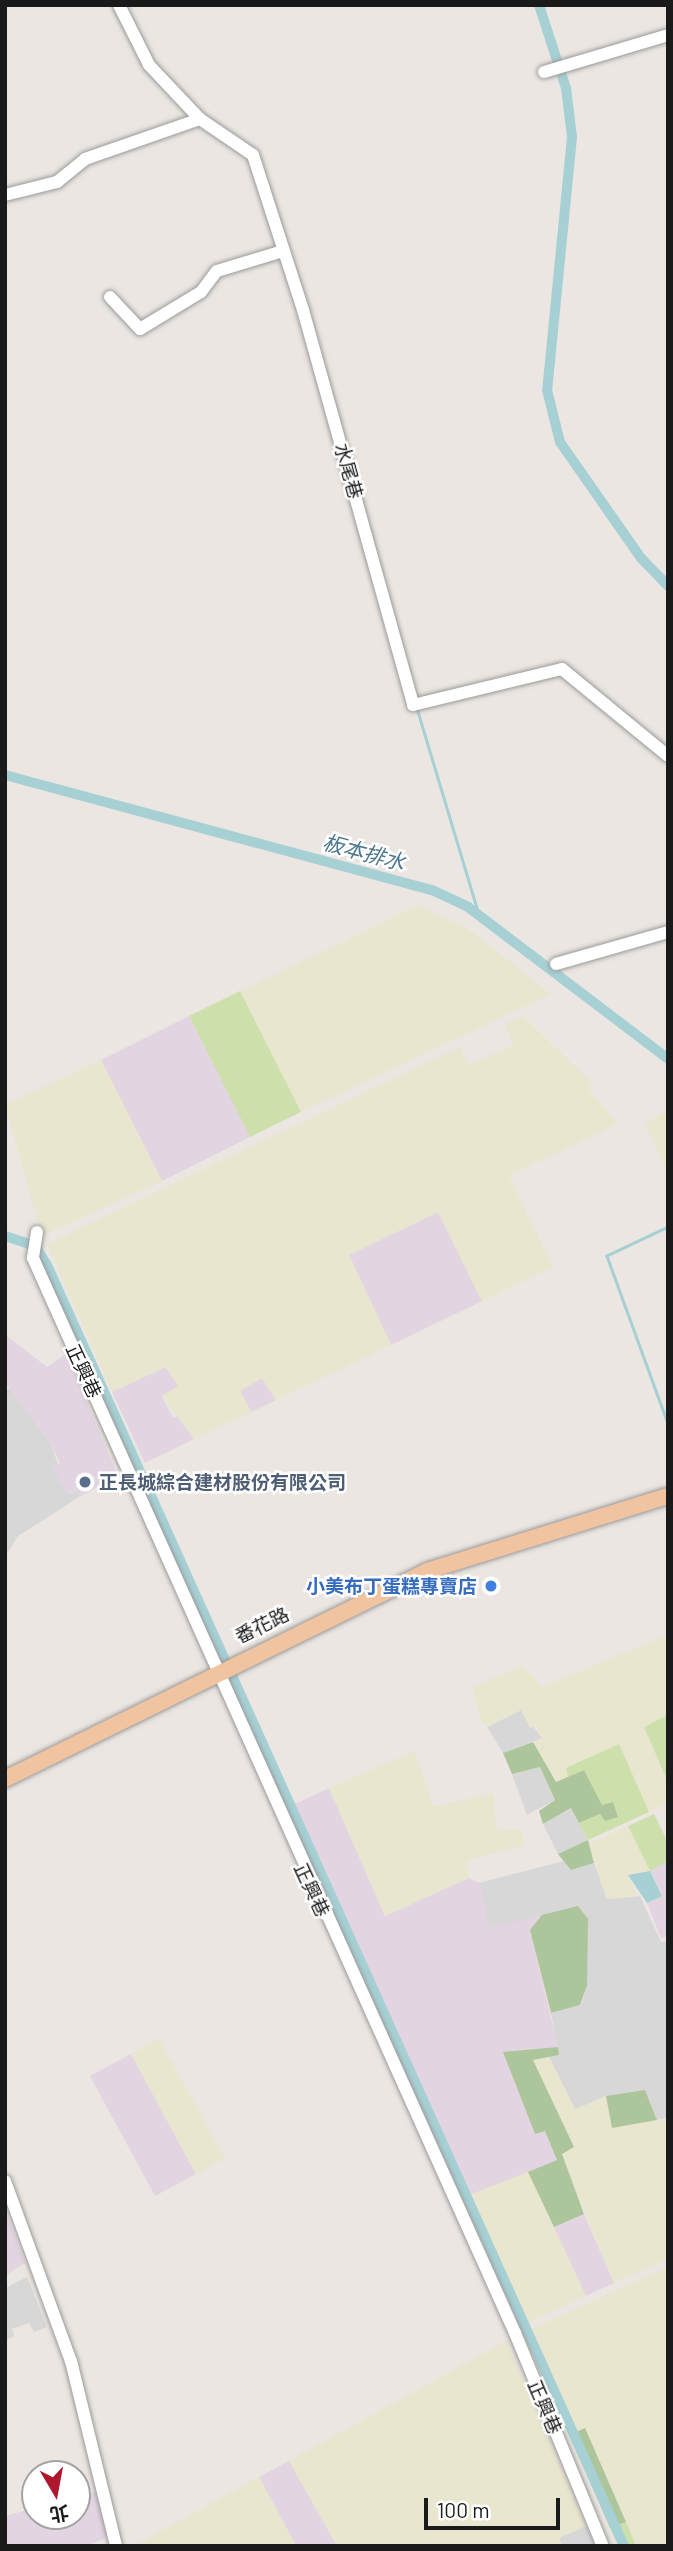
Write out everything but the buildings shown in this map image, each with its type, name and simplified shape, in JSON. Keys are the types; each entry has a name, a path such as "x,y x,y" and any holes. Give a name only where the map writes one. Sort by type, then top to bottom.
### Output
{"main road":[{"name":"番花路","path":"5,1779 427,1571 668,1496"}],"street":[{"name":"水尾巷","path":"119,5 149,65 200,119 253,155 413,705 562,669 668,756"},
{"path":"544,72 668,35"},
{"path":"5,195 57,182 85,159 200,119"},
{"path":"110,297 140,329 201,292 217,271 283,251"},
{"path":"556,964 668,932"},
{"name":"正興巷","path":"37,1232 33,1258 216,1673 514,2333 603,2546"},
{"path":"5,2181 71,2361 116,2546"}],"shaded area":[{"path":"418,905 468,929 551,994 301,1112 240,992"},
{"path":"189,1016 250,1137 162,1181 101,1060"},
{"path":"523,1016 592,1083 589,1091 618,1123 509,1176 553,1267 482,1301 438,1212 349,1255 391,1345 276,1400 262,1378 240,1391 251,1412 194,1439 162,1396 178,1386 166,1367 112,1392 47,1244 460,1047 469,1065 514,1045 505,1024"},
{"path":"101,1060 162,1181 42,1236 5,1105"},
{"path":"668,1109 668,1173 645,1124"},
{"path":"438,1212 482,1301 391,1345 349,1255"},
{"path":"7,1336 47,1367 66,1354 118,1476 79,1497 76,1490 67,1494 53,1469 60,1463 51,1444 5,1382"},
{"path":"165,1366 179,1386 162,1396 173,1418 181,1414 194,1439 145,1463 112,1392"},
{"path":"262,1378 276,1400 251,1412 239,1391"},
{"path":"10,1388 51,1444 68,1494 77,1490 79,1497 18,1536 5,1557 5,1391"},
{"path":"668,1635 668,1715 644,1727 668,1782 668,1803 649,1812 619,1744 566,1769 568,1777 556,1782 533,1742 542,1738 536,1726 530,1728 521,1710 487,1727 481,1720 472,1687 523,1666 542,1687"},
{"path":"521,1710 542,1738 503,1753 487,1727"},
{"path":"415,1751 433,1807 493,1793 496,1829 520,1830 524,1845 466,1861 469,1878 385,1916 329,1788"},
{"path":"540,1767 555,1800 527,1815 512,1774"},
{"path":"329,1788 385,1916 469,1878 479,1883 489,1928 542,1915 530,1930 558,2047 504,2052 535,2133 545,2130 558,2161 464,2197 380,2005 377,1984 360,1965 291,1806"},
{"path":"572,1808 588,1840 558,1854 543,1824"},
{"path":"628,1826 650,1871 628,1875 637,1895 607,1899 589,1844"},
{"path":"564,1861 571,1870 594,1863 607,1899 640,1896 661,1942 668,1941 668,2118 657,2120 645,2090 575,2109 549,2057 559,2055 551,2013 581,2005 587,1986 584,1929 489,1928 479,1883"},
{"path":"668,1861 668,1936 661,1938 647,1903 662,1895 650,1871"},
{"path":"159,2039 225,2158 196,2174 131,2054"},
{"path":"131,2054 196,2174 155,2196 90,2076"},
{"path":"549,2057 575,2109 606,2096 612,2128 668,2118 668,2259 614,2283 561,2154 573,2147 533,2059"},
{"path":"528,2172 586,2296 522,2325 464,2197"},
{"path":"5,2209 25,2263 5,2276"},
{"path":"584,2214 614,2283 586,2296 554,2227"},
{"path":"668,2267 668,2546 636,2546 585,2429 570,2435 525,2332"},
{"path":"27,2277 47,2327 34,2332 29,2323 12,2329 14,2336 5,2340 5,2288"},
{"path":"506,2341 586,2526 559,2538 562,2546 337,2546 289,2461"},
{"path":"289,2461 337,2545 296,2546 259,2477"},
{"path":"259,2477 296,2546 134,2546"},
{"path":"97,2492 108,2537 87,2546 5,2546 5,2516 21,2512 21,2530 91,2530 91,2494"},
{"path":"586,2526 595,2546 562,2546 559,2538"}],"green space":[{"path":"240,991 301,1112 250,1137 189,1016"},
{"path":"668,1715 668,1782 644,1727"},
{"path":"533,1742 556,1782 584,1770 602,1805 613,1802 618,1817 605,1821 600,1814 579,1823 571,1808 543,1824 539,1811 555,1800 540,1767 512,1774 503,1753"},
{"path":"619,1744 649,1812 588,1840 579,1823 600,1814 605,1821 618,1816 602,1806 584,1770 568,1777 566,1768"},
{"path":"654,1814 668,1843 668,1861 650,1871 628,1826"},
{"path":"588,1840 594,1863 571,1870 558,1854"},
{"path":"578,1906 588,1919 587,1986 580,2005 551,2013 530,1930 542,1915"},
{"path":"558,2047 559,2055 533,2060 574,2147 562,2154 584,2214 554,2227 528,2172 557,2160 545,2131 535,2134 503,2052"},
{"path":"645,2090 657,2120 612,2128 606,2096"},
{"path":"585,2428 626,2522 610,2528 570,2435"},
{"path":"626,2522 636,2546 618,2546 610,2528"}],"water":[{"path":"650,1871 662,1896 647,1903 628,1875"}],"waterway":[{"path":"539,5 566,88 572,137 547,390 560,442 641,558 668,586"},
{"path":"417,708 479,915"},
{"name":"板本排水","path":"5,775 432,890 468,907 668,1059"},
{"path":"668,1227 607,1256 668,1424"},
{"path":"5,1236 35,1246 47,1265 624,2546"}],"place":[{"name":"正長城綜合建材股份有限公司","path":"85,1482"},
{"name":"小美布丁蛋糕專賣店","path":"491,1586"}]}
